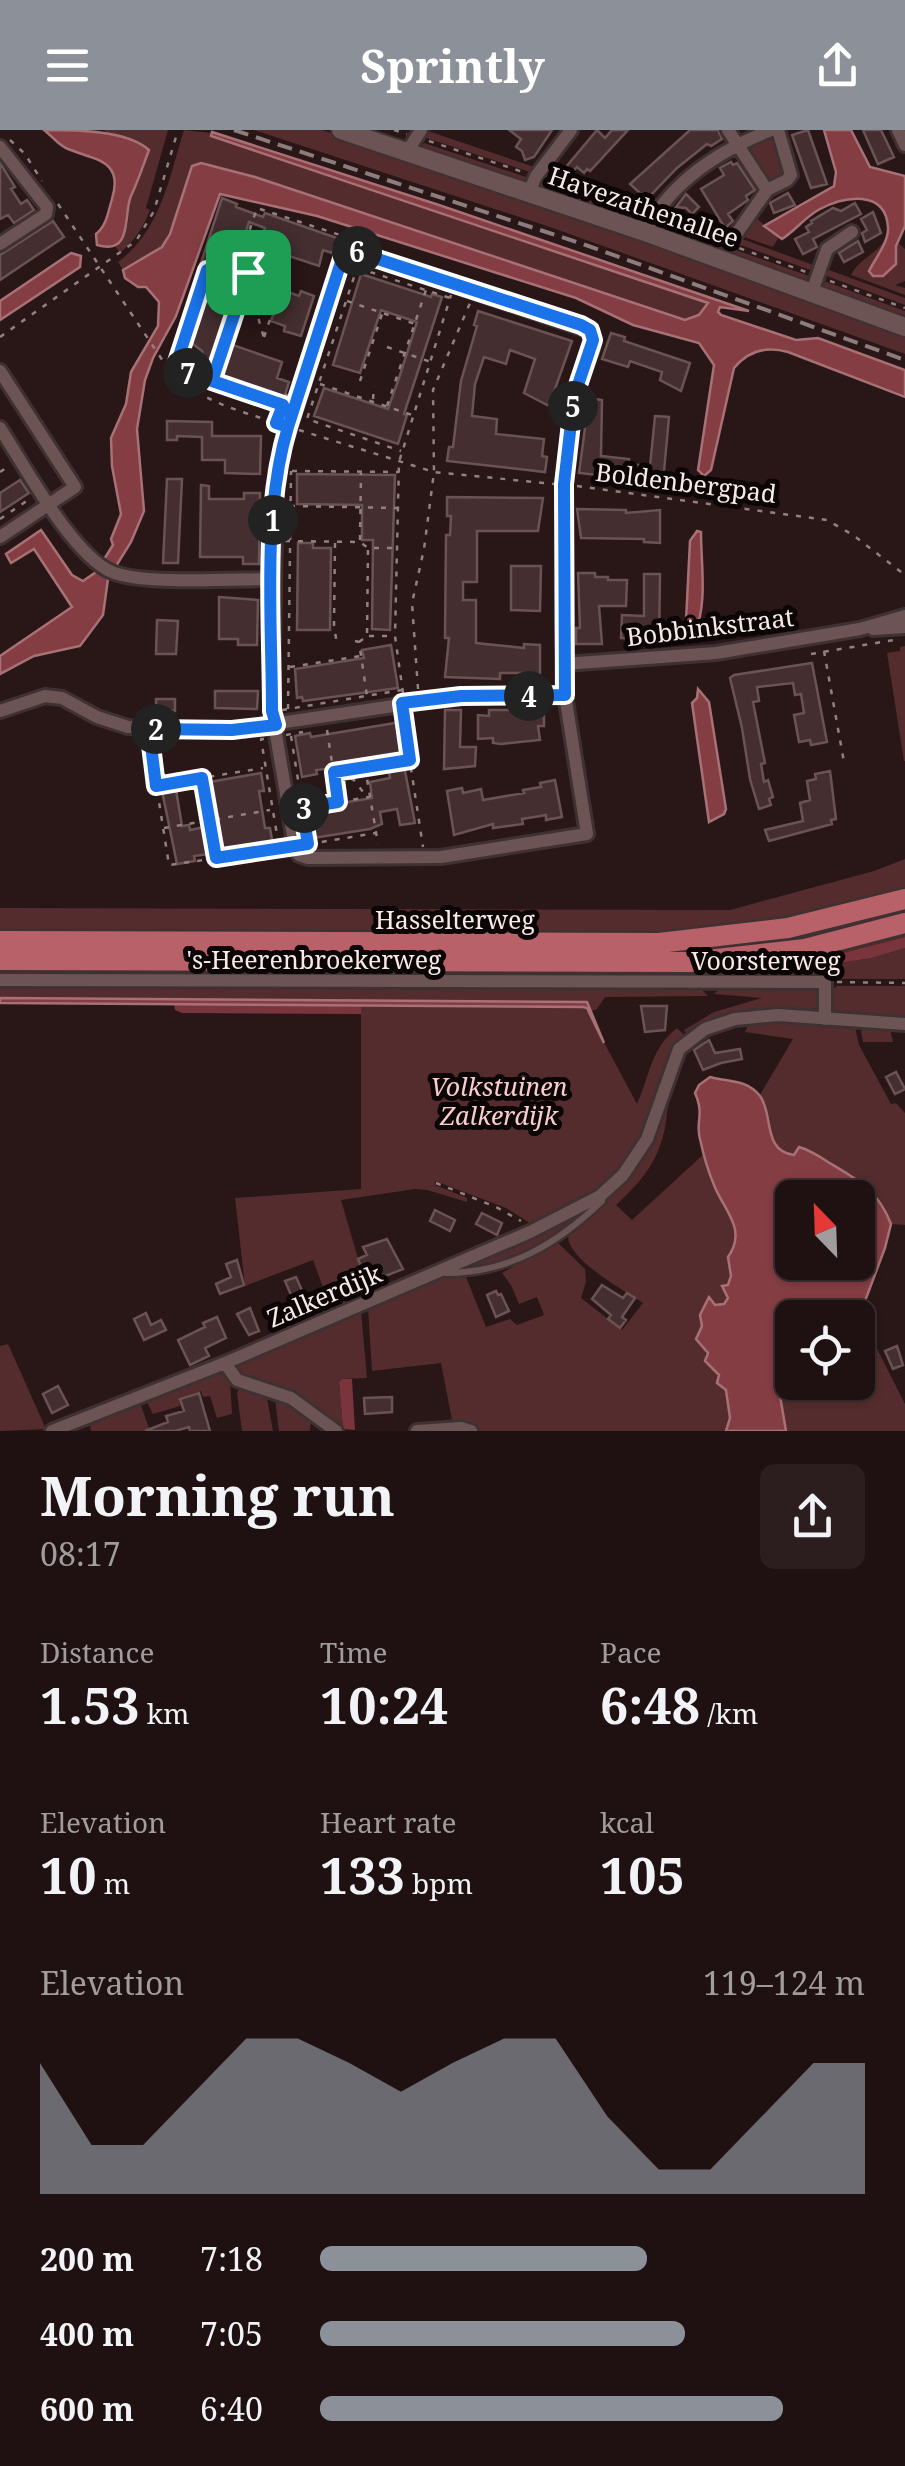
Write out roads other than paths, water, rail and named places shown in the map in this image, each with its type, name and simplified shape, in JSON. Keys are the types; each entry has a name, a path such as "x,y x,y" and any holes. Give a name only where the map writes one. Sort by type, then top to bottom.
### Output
{"main road":[{"name":"Havezathenallee","path":"341,130 365,134 905,327"},
{"name":"Hasselterweg","path":"0,941 658,943 774,931 905,899"},
{"name":"Hasselterweg","path":"0,960 690,962 805,949 905,923"}],"street":[{"path":"407,152 420,130"},
{"path":"529,192 536,176 571,130"},
{"path":"728,130 767,190"},
{"path":"645,232 659,208 682,184 737,145 774,130 791,175 767,190 738,233"},
{"path":"898,130 905,145"},
{"path":"0,147 30,195 47,207 46,214 0,244"},
{"path":"812,292 827,249 852,232"},
{"path":"353,251 590,330 592,349 574,397 564,484 564,664 565,695 587,834 425,858 299,855 274,718 272,580 276,471 282,425 342,259 353,251"},
{"path":"0,371 76,486 0,537"},
{"path":"0,428 49,504 94,562 114,574 129,578 272,580"},
{"name":"Bobbinkstraat","path":"860,629 905,616"},
{"name":"Bobbinkstraat","path":"564,664 716,652 860,629 905,627"},
{"path":"0,711 45,696 62,698 111,723 149,729 232,730 274,718 403,696 419,701 461,696 565,695"},
{"name":"'s-Heerenbroekerweg","path":"0,980 627,984"},
{"name":"Voorsterweg","path":"627,984 825,982 825,1019"},
{"name":"Zalkerdijk","path":"52,1431 225,1363 530,1232 602,1194 623,1175 647,1139 672,1063 689,1039 705,1028 735,1019 778,1015 905,1024"},
{"path":"225,1363 237,1380 291,1398 336,1431"},
{"path":"418,1431 466,1430"}],"lane":[{"name":"Zalkerdijk","path":"440,1270 477,1271 528,1256 571,1230 602,1200 602,1194"}],"railway":[{"path":"234,130 583,244 905,360"}],"park label":[{"name":"Volkstuinen Zalkerdijk","path":"499,1100"}]}
